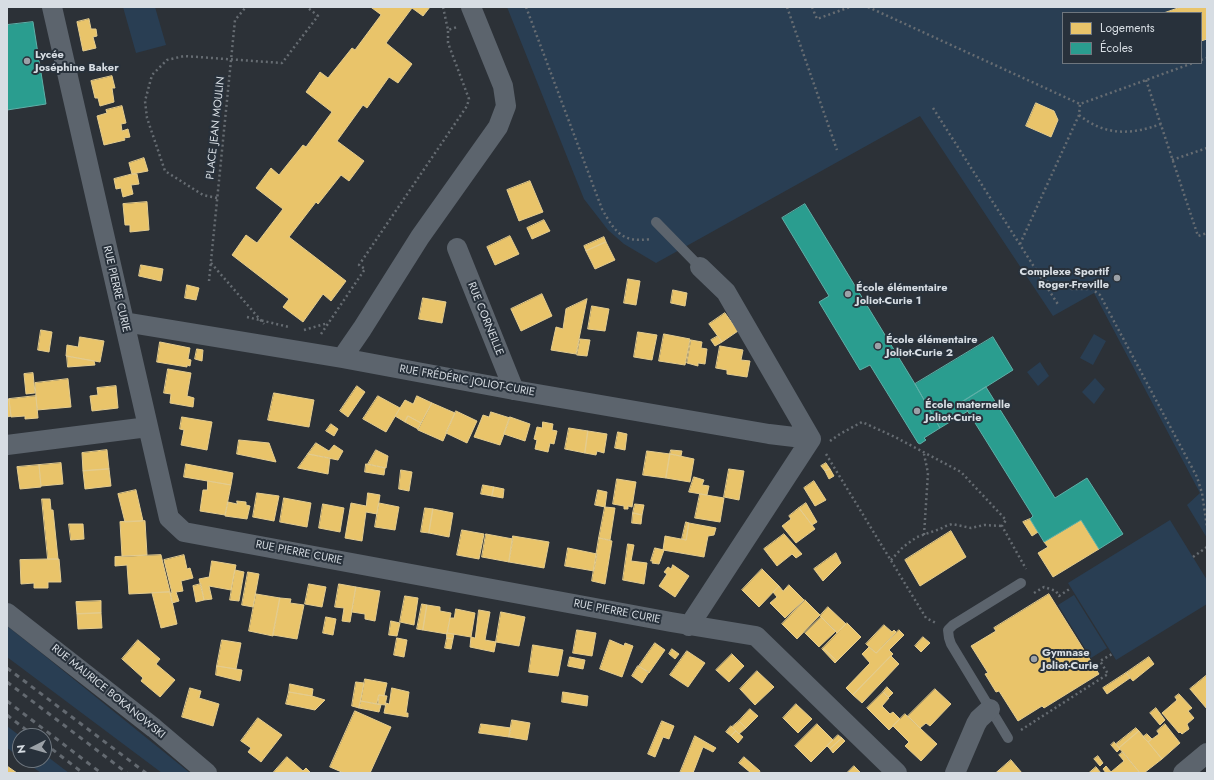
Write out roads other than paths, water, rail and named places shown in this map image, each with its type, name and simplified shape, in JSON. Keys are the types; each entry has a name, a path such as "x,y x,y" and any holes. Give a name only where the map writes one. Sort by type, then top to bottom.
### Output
{"street":[{"name":"RUE PIERRE CURIE","path":"52,7 169,518 184,532 689,626 756,636 897,773"},
{"path":"342,358 420,237 498,127 506,106 503,86 472,7"},
{"name":"RUE CORNEILLE","path":"456,248 514,390"},
{"path":"689,626 816,443 726,292 700,267"},
{"name":"RUE FRÉDÉRIC JOLIOT-CURIE","path":"124,322 309,352 816,443"},
{"path":"7,445 148,427"},
{"name":"RUE MAURICE BOKANOWSKI","path":"7,613 142,719 207,773"},
{"path":"955,773 976,724 990,709"},
{"path":"1183,773 1207,753"}],"lane":[{"path":"656,222 700,267"},
{"path":"1008,738 951,644 948,630 953,625 1021,583"}],"railway":[{"path":"7,668 146,773"},
{"path":"7,682 127,773"},
{"path":"7,701 101,773"},
{"path":"7,715 24,728"},
{"path":"52,749 83,773"}],"place":[{"name":"Lycée Joséphine Baker","path":"27,61"},
{"name":"Complexe Sportif Roger-Freville","path":"1117,278"},
{"name":"École élémentaire Joliot-Curie 1","path":"848,294"},
{"name":"École élémentaire Joliot-Curie 2","path":"878,346"},
{"name":"École maternelle Joliot-Curie","path":"917,411"},
{"name":"Gymnase Joliot-Curie","path":"1034,659"}]}
